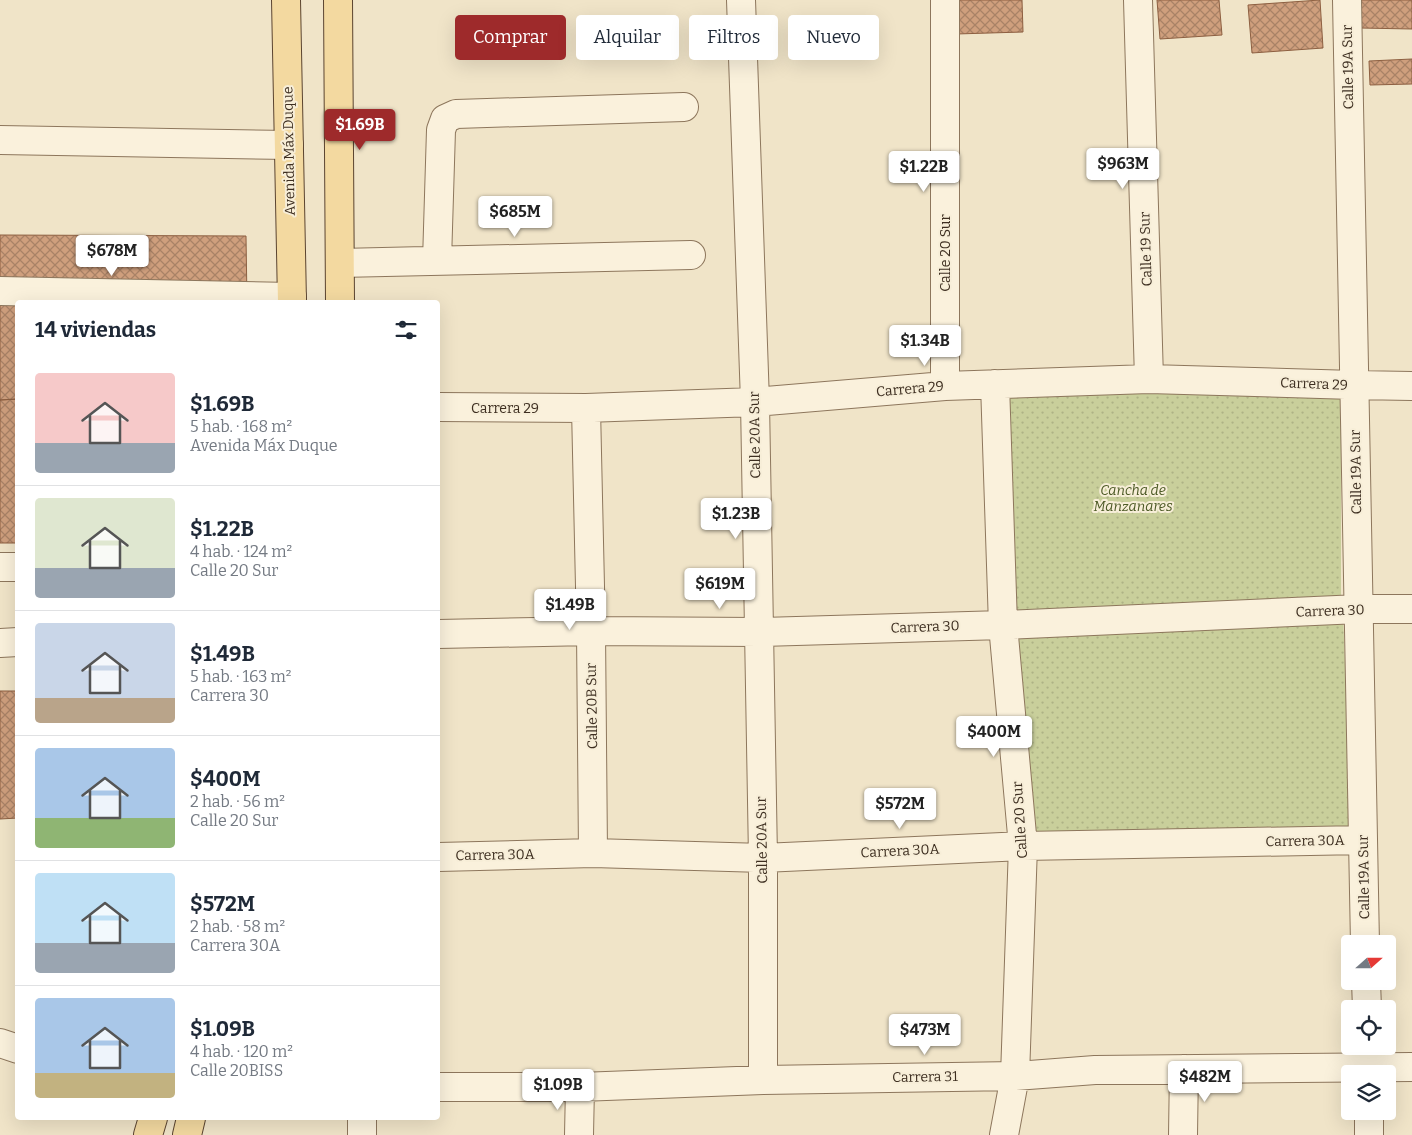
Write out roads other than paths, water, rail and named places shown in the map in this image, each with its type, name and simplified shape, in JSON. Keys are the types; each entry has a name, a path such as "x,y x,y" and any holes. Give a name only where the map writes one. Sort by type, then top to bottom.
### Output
{"main road":[{"name":"Avenida Máx Duque","path":"286,0 292,300"},
{"path":"338,0 340,300"},
{"path":"148,1135 152,1120"},
{"path":"187,1135 191,1120"}],"street":[{"name":"Calle 20A Sur","path":"741,0 755,402 763,858 763,1080"},
{"name":"Calle 20 Sur","path":"945,0 945,386"},
{"name":"Calle 19 Sur","path":"1138,0 1149,379"},
{"name":"Calle 19A Sur","path":"1347,0 1365,935"},
{"path":"437,261 441,130 445,119 456,114 684,107"},
{"path":"0,140 289,145"},
{"path":"340,263 691,255"},
{"path":"0,291 292,300"},
{"name":"Carrera 29","path":"440,407 586,408 755,402 945,386 1149,379 1412,386"},
{"name":"Calle 20 Sur","path":"995,384 1003,625 1023,846 1015,1076 1004,1135"},
{"name":"Calle 20B Sur","path":"586,408 591,630 593,853"},
{"path":"0,567 15,567"},
{"name":"Carrera 30","path":"440,634 591,630 759,632 1003,625 1359,609 1412,609"},
{"path":"0,643 15,642"},
{"name":"Carrera 30A","path":"440,856 593,853 763,858 1023,846 1363,840"},
{"path":"0,1043 15,1048"},
{"name":"Carrera 31","path":"440,1087 580,1087 763,1080 1015,1076 1095,1070 1184,1069 1368,1062 1412,1067"},
{"path":"1183,1135 1184,1069"},
{"path":"579,1135 580,1087"},
{"path":"362,1120 362,1135"},
{"path":"1369,1120 1369,1135"}],"park label":[{"name":"Cancha de Manzanares","path":"1133,498"}]}
